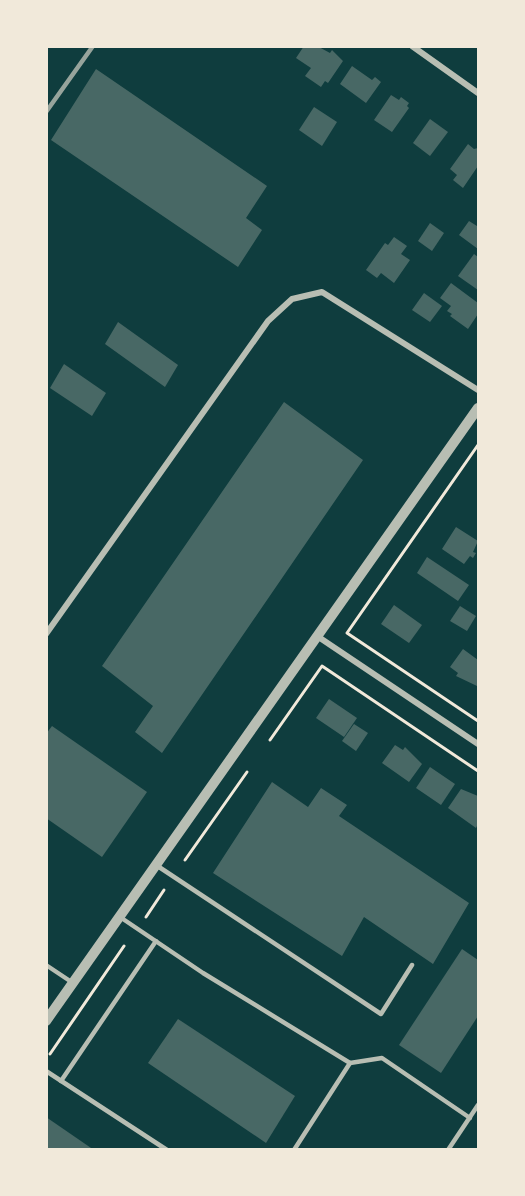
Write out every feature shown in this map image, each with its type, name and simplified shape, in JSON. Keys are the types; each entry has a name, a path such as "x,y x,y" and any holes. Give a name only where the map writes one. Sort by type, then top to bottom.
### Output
{"street":[{"path":"412,46 478,93"},
{"path":"46,634 268,321 292,299 322,292 478,390"},
{"path":"46,1021 317,636 475,422 478,408"},
{"path":"317,636 478,744"}],"lane":[{"path":"156,864 381,1014 412,965"},
{"path":"120,917 350,1063 382,1058 470,1118"},
{"path":"61,1081 156,941"},
{"path":"46,965 73,983"},
{"path":"294,1149 350,1063"},
{"path":"46,1071 167,1149"},
{"path":"448,1149 478,1105"}],"path":[{"path":"478,445 347,633 478,721"},
{"path":"270,740 321,666 478,771"},
{"path":"185,860 247,772"},
{"path":"146,917 164,890"},
{"path":"50,1053 124,946"}],"building":[{"path":"304,46 317,46 330,53 332,50 343,61 328,83 325,81 321,87 305,76 311,68 296,58"},
{"path":"352,66 372,80 375,77 381,82 366,103 340,84"},
{"path":"96,69 267,186 246,218 262,230 238,267 51,140"},
{"path":"391,95 399,100 401,97 409,103 407,106 409,108 392,132 374,120"},
{"path":"314,107 337,122 322,146 299,130"},
{"path":"430,119 448,132 430,156 413,143"},
{"path":"468,144 474,149 478,148 478,166 463,188 453,180 457,175 450,169"},
{"path":"469,221 477,226 478,223 478,249 459,235"},
{"path":"430,223 444,233 432,251 418,241"},
{"path":"394,237 407,246 401,254 410,260 394,283 381,273 377,278 366,270 385,243 388,245"},
{"path":"474,254 478,257 478,290 458,276"},
{"path":"451,283 478,303 478,314 468,329 450,316 452,314 447,311 451,306 440,298"},
{"path":"424,293 442,306 430,322 412,310"},
{"path":"118,322 178,365 165,387 105,344"},
{"path":"64,364 106,393 92,416 50,388"},
{"path":"284,402 363,460 162,753 135,732 153,706 102,666"},
{"path":"456,527 478,541 473,558 470,556 464,564 442,549"},
{"path":"427,557 469,585 458,601 417,573"},
{"path":"394,605 422,625 409,643 381,624"},
{"path":"460,606 476,616 467,631 450,621"},
{"path":"463,649 478,660 477,686 456,676 458,673 450,667"},
{"path":"329,699 357,718 344,737 316,718"},
{"path":"354,724 368,733 356,751 342,741"},
{"path":"52,726 147,792 102,857 46,818 46,734"},
{"path":"395,745 403,750 405,747 422,764 409,782 382,763"},
{"path":"430,767 455,784 441,805 416,788"},
{"path":"272,782 308,807 321,788 347,805 339,816 469,903 433,964 364,917 342,956 213,873"},
{"path":"461,789 478,796 476,828 448,808"},
{"path":"462,949 478,960 478,1016 441,1073 399,1045"},
{"path":"178,1019 295,1096 266,1143 148,1063"},
{"path":"46,1117 94,1150 46,1150"}],"railway":[{"path":"46,112 93,46"}]}
